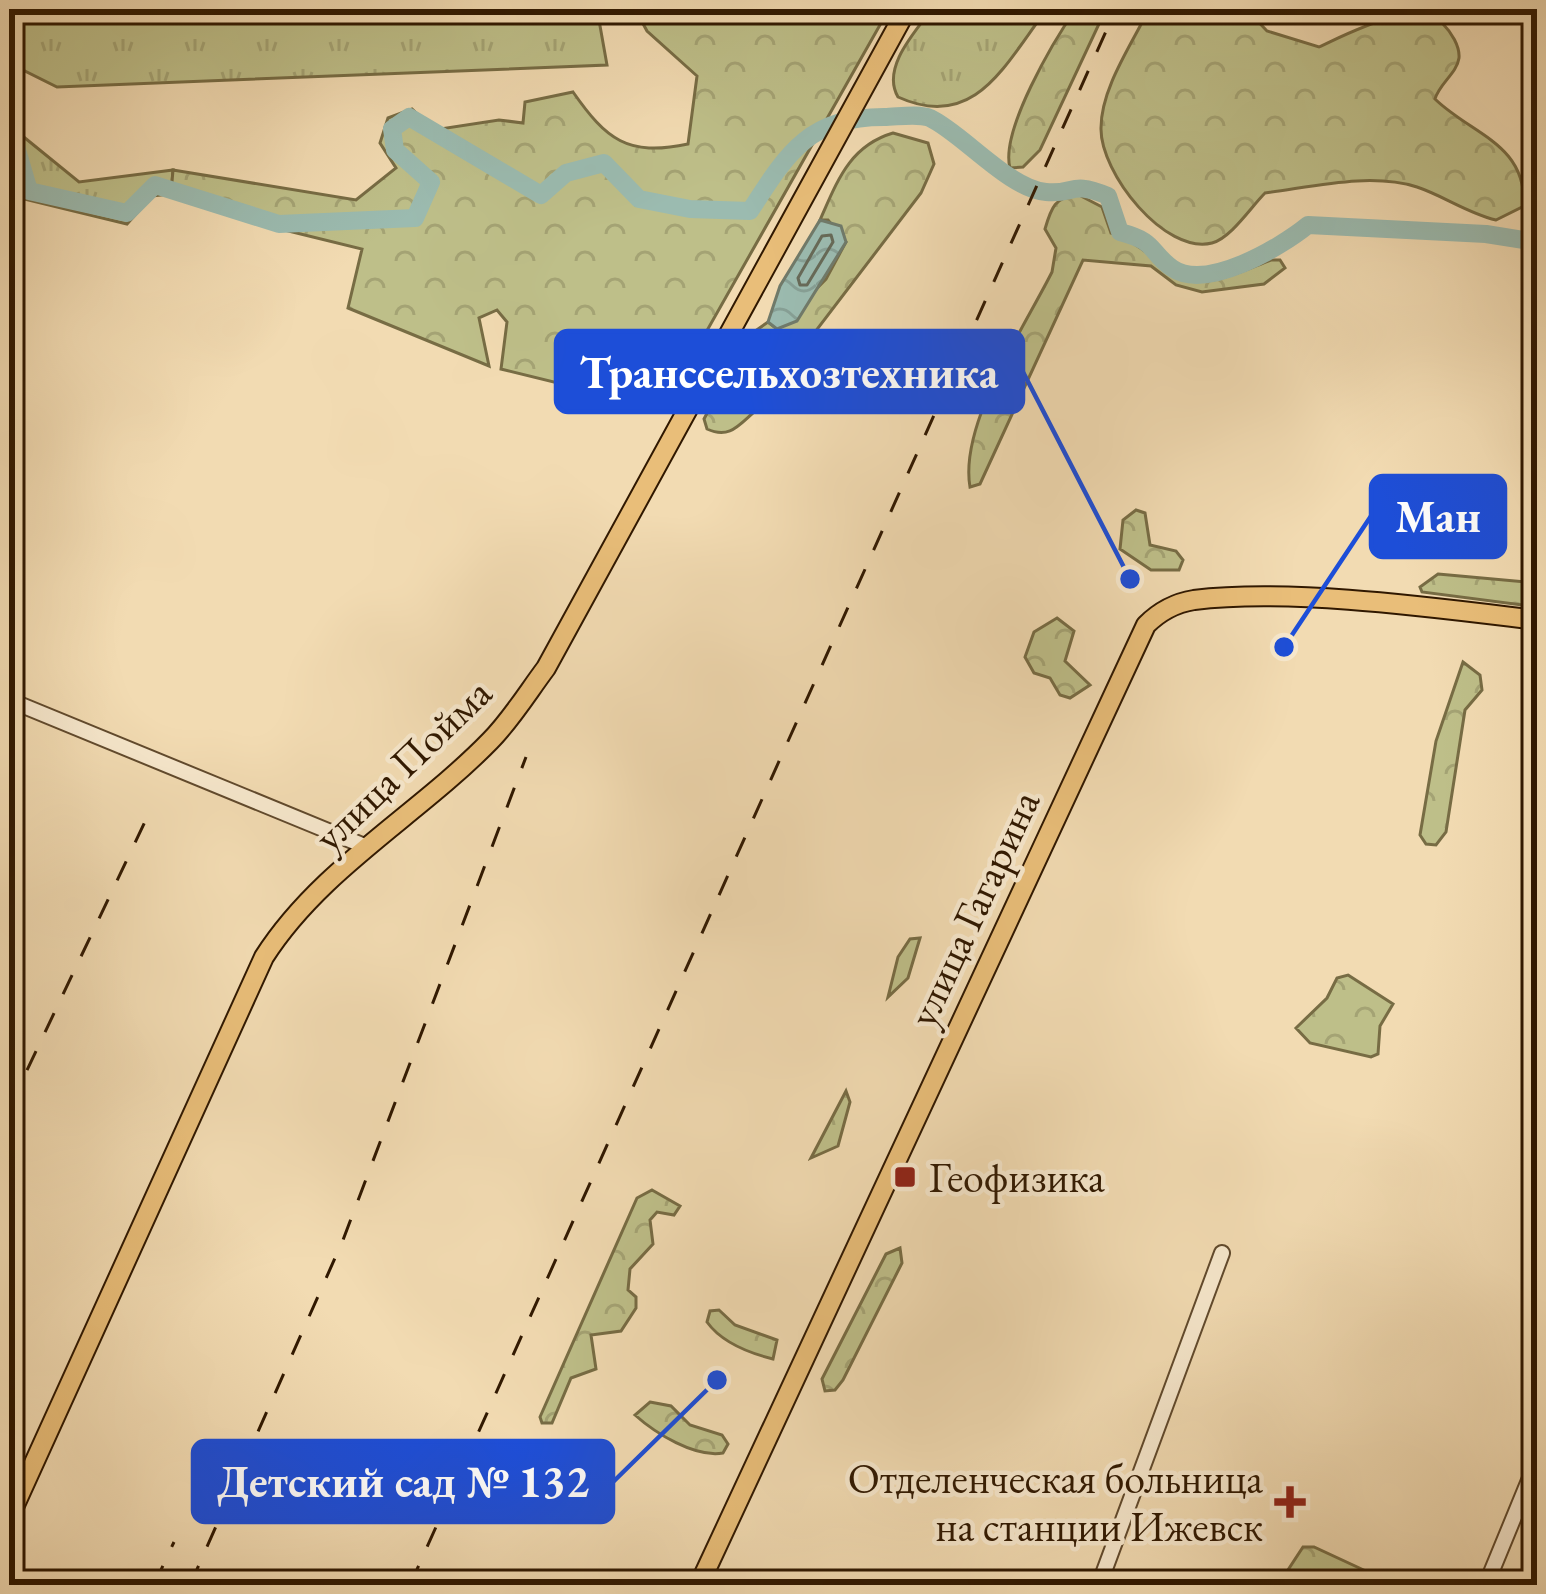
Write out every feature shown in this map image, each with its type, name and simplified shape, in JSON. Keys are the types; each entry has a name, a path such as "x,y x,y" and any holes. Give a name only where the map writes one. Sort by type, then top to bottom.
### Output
{"main road":[{"name":"улица Пойма","path":"9,1518 16,1479 264,957 282,928 367,847 494,739 546,668 908,9"},
{"name":"улица Гагарина","path":"699,1585 1146,625 1166,608 1193,600 1331,602 1537,620"}],"street":[{"path":"9,700 367,847"},
{"path":"1099,1585 1222,1253"},
{"path":"1486,1585 1537,1461"}],"green space":[{"path":"9,9 597,9 607,65 57,87 9,63"},
{"path":"635,9 889,9 666,403 619,398 501,369 507,322 497,310 479,318 489,366 348,308 362,249 264,225 171,194 173,170 356,200 396,168 380,143 388,118 412,109 434,130 499,120 523,123 525,102 573,92 596,122 620,140 649,148 688,144 697,76 647,31"},
{"path":"932,9 1047,9 986,87 948,106 925,106 898,97 894,74 909,39"},
{"path":"1076,9 1106,9 1040,150 1023,167 1010,168 1009,152 1021,110"},
{"path":"1149,9 1246,9 1267,31 1319,47 1398,17 1430,17 1443,24 1459,58 1435,99 1506,154 1522,185 1524,206 1496,220 1417,187 1341,182 1265,193 1233,229 1212,243 1175,236 1156,224 1123,187 1111,167 1101,128 1112,82"},
{"path":"9,125 79,182 173,170 171,194 152,196 127,224 16,197 9,177"},
{"path":"893,133 928,143 934,164 921,193 754,412 727,432 707,429 704,419 748,336 768,322 777,329 826,279 846,242 828,220 820,220 846,167 865,147"},
{"path":"1079,195 1102,207 1111,233 1135,244 1179,277 1219,279 1271,260 1280,260 1285,268 1264,284 1202,292 1176,285 1151,266 1083,260 980,484 970,487 969,462 984,406 1052,272 1056,248 1045,229 1049,215 1059,201"},
{"path":"1136,510 1145,513 1150,545 1176,551 1183,560 1179,570 1151,570 1120,549 1123,520"},
{"path":"1438,574 1537,583 1537,607 1422,592 1420,587"},
{"path":"1057,618 1074,631 1065,661 1090,685 1070,698 1060,695 1050,678 1034,673 1025,657 1034,632"},
{"path":"1463,662 1480,675 1482,690 1465,710 1446,832 1436,845 1426,844 1420,835 1436,741"},
{"path":"920,938 908,978 888,997 898,957 910,939"},
{"path":"1348,975 1393,1004 1380,1026 1378,1054 1371,1057 1310,1043 1296,1028 1327,998 1337,978"},
{"path":"846,1091 850,1102 838,1146 811,1158"},
{"path":"652,1190 680,1206 674,1215 657,1212 650,1220 653,1244 630,1269 628,1290 636,1297 636,1308 621,1331 591,1335 596,1369 571,1378 552,1423 542,1423 540,1417 637,1198"},
{"path":"900,1248 902,1263 843,1380 835,1390 825,1391 822,1379 886,1254"},
{"path":"719,1310 735,1325 777,1340 773,1359 720,1336 707,1322 710,1311"},
{"path":"650,1402 671,1406 690,1425 722,1435 728,1444 723,1453 688,1448 653,1429 635,1415"},
{"path":"1303,1547 1314,1547 1396,1585 1237,1585 1282,1579"}],"water":[{"path":"820,220 841,226 846,242 797,321 777,329 768,322 780,286"}],"waterway":[{"path":"9,143 15,143 29,191 127,213 155,185 279,224 415,218 431,182 395,150 392,129 409,117 541,195 566,173 604,163 639,199 690,209 750,211 789,155 819,131 858,119 920,116 943,125 1032,189 1079,188 1108,196 1120,232 1141,239 1164,262 1186,274 1243,264 1308,225 1486,234 1537,242"}],"railway":[{"path":"410,1585 1116,9"},
{"path":"190,1585 343,1240 526,757"},
{"path":"9,1108 152,807"},
{"path":"154,1585 174,1542"}],"place":[{"name":"Транссельхозтехника","path":"1130,579"},
{"name":"Ман","path":"1284,647"},
{"name":"Геофизика","path":"905,1177"},
{"name":"Детский сад № 132","path":"717,1380"},
{"name":"Отделенческая больница на станции Ижевск","path":"1290,1502"}]}
